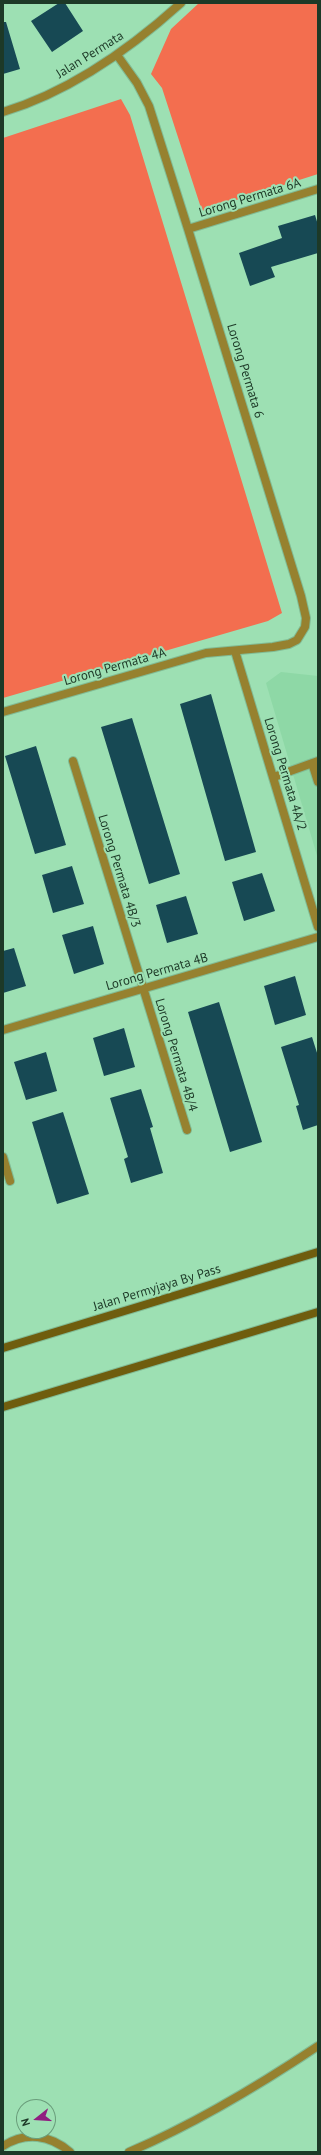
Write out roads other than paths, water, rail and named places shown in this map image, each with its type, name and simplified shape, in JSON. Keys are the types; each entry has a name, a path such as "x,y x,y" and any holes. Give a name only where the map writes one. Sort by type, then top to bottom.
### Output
{"main road":[{"name":"Jalan Permyjaya By Pass","path":"3,1348 318,1252"},
{"path":"3,1407 318,1312"}],"street":[{"name":"Jalan Permata","path":"3,112 59,89 117,55 181,3"},
{"name":"Lorong Permata 6","path":"117,55 145,96 188,229 306,618 305,627 297,640 289,644 235,651"},
{"name":"Lorong Permata 6A","path":"188,229 318,190"},
{"name":"Lorong Permata 4A","path":"3,712 206,654 235,651"},
{"name":"Lorong Permata 4A/2","path":"235,651 318,927"},
{"name":"Lorong Permata 4B/3","path":"73,761 143,988"},
{"path":"274,777 315,762 318,782"},
{"name":"Lorong Permata 4B","path":"3,1030 318,937"},
{"name":"Lorong Permata 4B/4","path":"143,988 187,1130"},
{"path":"3,1157 10,1180"},
{"path":"129,2152 194,2120 265,2081 318,2046"},
{"path":"3,2146 20,2138 42,2137 52,2140 70,2152"}]}
